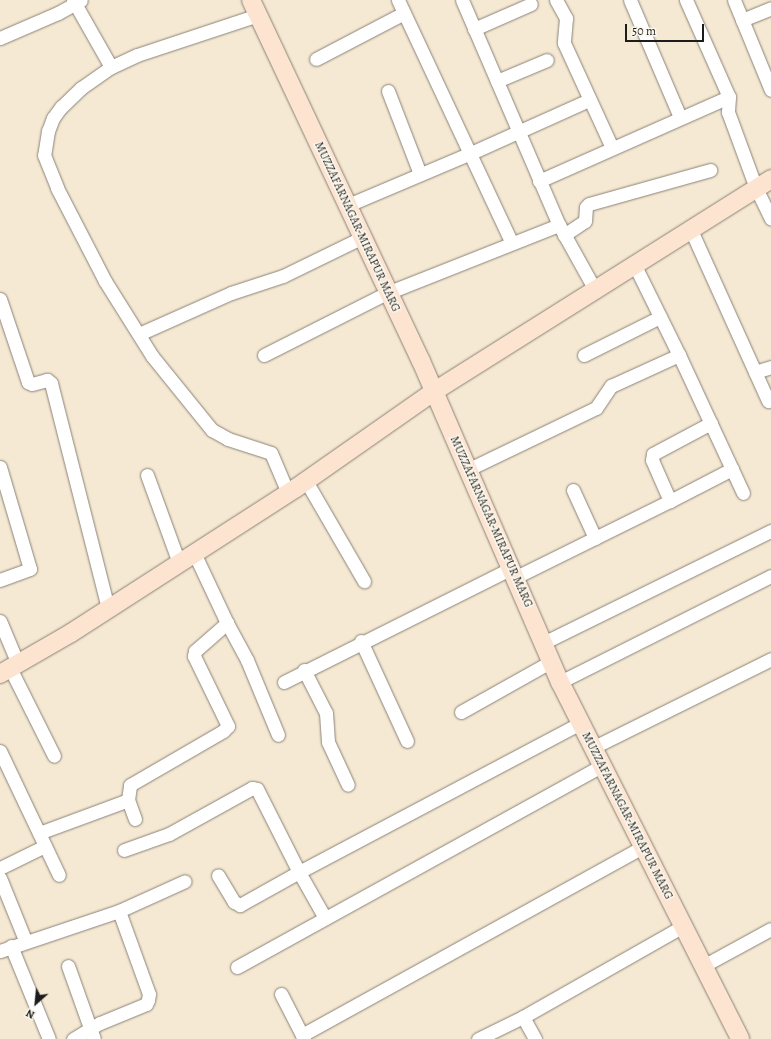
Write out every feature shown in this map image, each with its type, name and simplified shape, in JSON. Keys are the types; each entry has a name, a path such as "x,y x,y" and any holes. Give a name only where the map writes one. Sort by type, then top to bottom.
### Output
{"main road":[{"name":"MUZZAFARNAGAR-MIRAPUR MARG","path":"255,7 363,236 387,293 469,470 545,642 560,682 601,766 740,1039"},
{"path":"9,668 108,609 306,481 433,392 771,178"}],"street":[{"path":"462,0 561,230 595,290"},
{"path":"556,0 566,18 562,37 564,43 612,148"},
{"path":"630,0 680,117"},
{"path":"686,0 729,97 728,112 756,188 771,219"},
{"path":"734,0 742,20 768,72 771,90"},
{"path":"0,36 76,2 111,67"},
{"path":"316,59 403,4 512,243"},
{"path":"474,30 532,4"},
{"path":"255,7 111,67 72,95 53,118 46,142 45,161 105,281 167,376 212,430 228,439 271,453 288,492"},
{"path":"742,20 771,8"},
{"path":"497,81 546,60"},
{"path":"388,91 420,174"},
{"path":"539,181 680,117 729,97"},
{"path":"348,205 471,153 589,100"},
{"path":"264,355 387,293 512,243 561,230 585,221 586,207 589,204 710,170"},
{"path":"690,228 768,401"},
{"path":"139,334 218,298 283,276 363,236"},
{"path":"634,264 679,355 743,493"},
{"path":"0,299 28,382 32,384 47,380 51,383 108,609"},
{"path":"584,355 660,317"},
{"path":"469,470 596,408 611,386 679,355"},
{"path":"755,372 771,367"},
{"path":"670,501 652,460 653,454 711,423"},
{"path":"0,467 30,569 0,580"},
{"path":"284,682 361,641 514,572 595,538 732,470"},
{"path":"147,475 179,562"},
{"path":"306,481 343,540 364,581"},
{"path":"573,490 595,538"},
{"path":"545,642 771,531"},
{"path":"194,553 226,624 247,660 278,735"},
{"path":"560,682 771,576"},
{"path":"0,621 9,668 54,756"},
{"path":"135,819 128,800 128,789 133,782 226,729 228,723 194,654 226,624"},
{"path":"361,641 407,741"},
{"path":"592,748 771,659"},
{"path":"461,712 552,661"},
{"path":"304,670 326,713 328,742 348,785"},
{"path":"218,875 234,902 240,905 299,872 580,723"},
{"path":"0,751 59,875"},
{"path":"237,967 601,766"},
{"path":"124,850 169,834 255,788 259,790 299,872 325,918"},
{"path":"39,833 128,800"},
{"path":"0,868 45,846"},
{"path":"281,994 303,1037 643,847"},
{"path":"0,878 25,940"},
{"path":"49,1039 6,948 25,940 119,911 185,881"},
{"path":"73,1039 93,1034 100,1023 146,1004 149,997 119,911"},
{"path":"478,1039 523,1017 683,926"},
{"path":"703,966 771,929"},
{"path":"68,966 93,1034"},
{"path":"523,1017 535,1039"}]}
